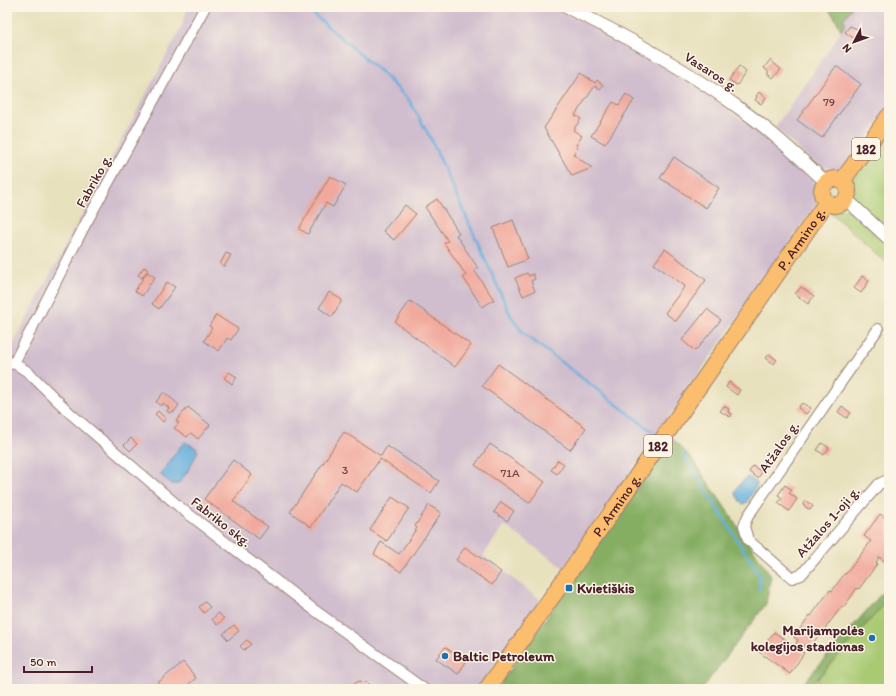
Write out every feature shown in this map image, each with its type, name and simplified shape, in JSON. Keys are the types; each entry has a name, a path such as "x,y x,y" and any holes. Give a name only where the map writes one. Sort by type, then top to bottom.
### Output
{"main road":[{"name":"182","path":"842,181 889,116"},
{"path":"826,182 834,179 842,181 848,191 846,199"},
{"name":"P. Armino g.","path":"826,182 821,190 821,195 826,203 830,205 839,205 846,199"},
{"name":"P. Armino g.","path":"487,689 621,499 826,203"}],"street":[{"name":"Fabriko g.","path":"10,364 205,7"},
{"name":"Vasaros g.","path":"566,7 612,29 689,74 747,113 788,147 826,182"},
{"path":"846,199 889,239"},
{"name":"Atžalos g.","path":"787,575 748,540 744,526 748,516 878,329"},
{"name":"Fabriko skg.","path":"10,364 28,372 71,414 182,509 312,609 424,689"},
{"name":"Atžalos 1-oji g.","path":"787,575 792,578 801,575 879,484 885,481 889,483"}],"shaded area":[{"path":"188,7 550,7 583,22 654,60 710,96 761,134 812,180 817,188 819,196 817,203 564,568 504,525 483,556 541,600 478,689 7,689 7,349 14,343 182,26"},
{"path":"852,7 889,7 889,107 847,166 841,170 835,170 819,165 807,157 775,127 837,38 845,23 843,20"}],"green space":[{"path":"826,7 852,7 843,20 846,22 841,30 834,16"},
{"path":"889,126 889,232 850,195 849,188 851,181"},
{"path":"841,208 850,211 855,216 856,215 889,245 889,265 831,213"},
{"path":"672,438 693,460 771,576 766,604 702,689 497,689"},
{"path":"889,585 889,599 810,689 798,689"},
{"name":"Marijampolės kolegijos stadionas","path":"889,599 889,689 817,689 819,677"}],"water":[{"path":"185,442 196,448 198,451 188,471 178,484 172,484 161,475 161,472"},
{"path":"748,477 757,483 757,486 746,503 742,504 735,493 740,484"}],"building":[{"path":"850,26 859,30 853,38 845,32"},
{"path":"770,60 781,69 773,78 767,74 769,72 764,68"},
{"path":"739,66 746,72 737,85 729,80"},
{"path":"836,66 861,84 822,138 797,120"},
{"path":"581,73 595,83 597,80 603,85 600,89 595,86 575,115 581,119 573,130 582,136 576,145 578,147 573,154 592,168 572,176 544,128"},
{"path":"759,92 766,98 761,104 755,100"},
{"path":"626,94 634,100 605,144 591,136 613,102 619,105"},
{"path":"674,157 719,188 706,208 660,178"},
{"path":"330,176 346,185 333,207 326,203 308,234 299,229"},
{"path":"437,199 459,233 456,235 478,268 474,270 494,300 482,307 463,277 466,275 444,243 448,241 425,207"},
{"path":"405,205 416,214 394,240 383,231"},
{"path":"513,220 528,259 508,267 493,228"},
{"path":"665,249 706,280 676,321 665,313 685,286 654,264"},
{"path":"226,253 231,255 224,267 220,264"},
{"path":"144,267 148,270 142,278 138,275"},
{"path":"147,272 155,277 142,296 135,291"},
{"path":"527,273 529,276 533,274 535,279 531,281 535,291 523,296 515,278"},
{"path":"862,276 869,281 861,293 854,288"},
{"path":"167,282 175,287 159,309 152,304"},
{"path":"801,287 814,296 808,304 795,294"},
{"path":"329,292 342,300 332,317 319,308"},
{"path":"410,301 471,345 455,367 395,322"},
{"path":"707,309 721,320 695,351 682,340"},
{"path":"216,315 238,329 231,340 227,338 219,351 204,341 212,328 209,326"},
{"path":"769,354 777,360 774,364 766,358"},
{"path":"498,364 586,428 570,450 482,386"},
{"path":"229,372 237,377 232,384 224,378"},
{"path":"729,382 740,390 737,395 726,387"},
{"path":"164,392 179,405 174,412 172,411 170,413 167,411 169,408 163,403 161,406 156,402"},
{"path":"802,403 811,408 806,414 798,408"},
{"path":"724,406 729,409 728,412 732,414 730,417 720,411"},
{"path":"842,406 851,413 847,418 838,412"},
{"path":"188,407 210,425 198,439 191,433 187,437 174,428 179,423 176,421"},
{"path":"158,411 166,419 163,422 155,414"},
{"path":"344,432 381,456 387,446 439,481 431,493 380,459 357,492 341,482 311,527 290,512"},
{"path":"131,438 137,444 130,451 124,445"},
{"path":"822,443 829,448 824,455 817,450"},
{"path":"490,444 545,482 529,503 475,465"},
{"path":"233,460 252,475 233,501 268,527 259,539 204,499"},
{"path":"558,460 564,464 557,474 551,470"},
{"path":"753,466 762,472 758,478 749,472"},
{"path":"785,485 792,490 789,493 797,499 789,511 778,503 782,498 778,495"},
{"path":"392,497 409,508 387,541 370,530"},
{"path":"806,501 813,506 810,510 803,505"},
{"path":"501,502 514,511 507,521 494,512"},
{"path":"429,505 441,513 401,572 374,554 381,542 399,554 417,528 415,526"},
{"path":"880,514 889,520 889,564 879,557 876,563 877,564 859,589 857,588 844,607 842,606 809,649 804,645 800,651 804,653 790,674 759,652 774,632 794,646 798,640 794,637 810,615 811,616 830,590 832,591 871,541 864,536"},
{"path":"465,547 501,572 492,585 456,560"},
{"path":"205,602 210,607 204,613 199,607"},
{"path":"219,613 224,619 217,625 212,619"},
{"path":"234,625 239,631 228,640 223,634"},
{"path":"247,640 251,644 244,650 240,646"},
{"path":"445,647 466,662 458,674 436,659"},
{"path":"183,662 196,678 183,689 150,689"},
{"path":"359,681 366,682 373,689 349,689 352,685"}],"waterway":[{"path":"305,7 382,73 409,100 430,137 511,316 523,333 653,432"},
{"path":"683,454 760,576 759,590"}],"place":[{"name":"Kvietiškis","path":"569,588"},
{"name":"Marijampolės kolegijos stadionas","path":"872,638"},
{"name":"Baltic Petroleum","path":"445,656"}]}
